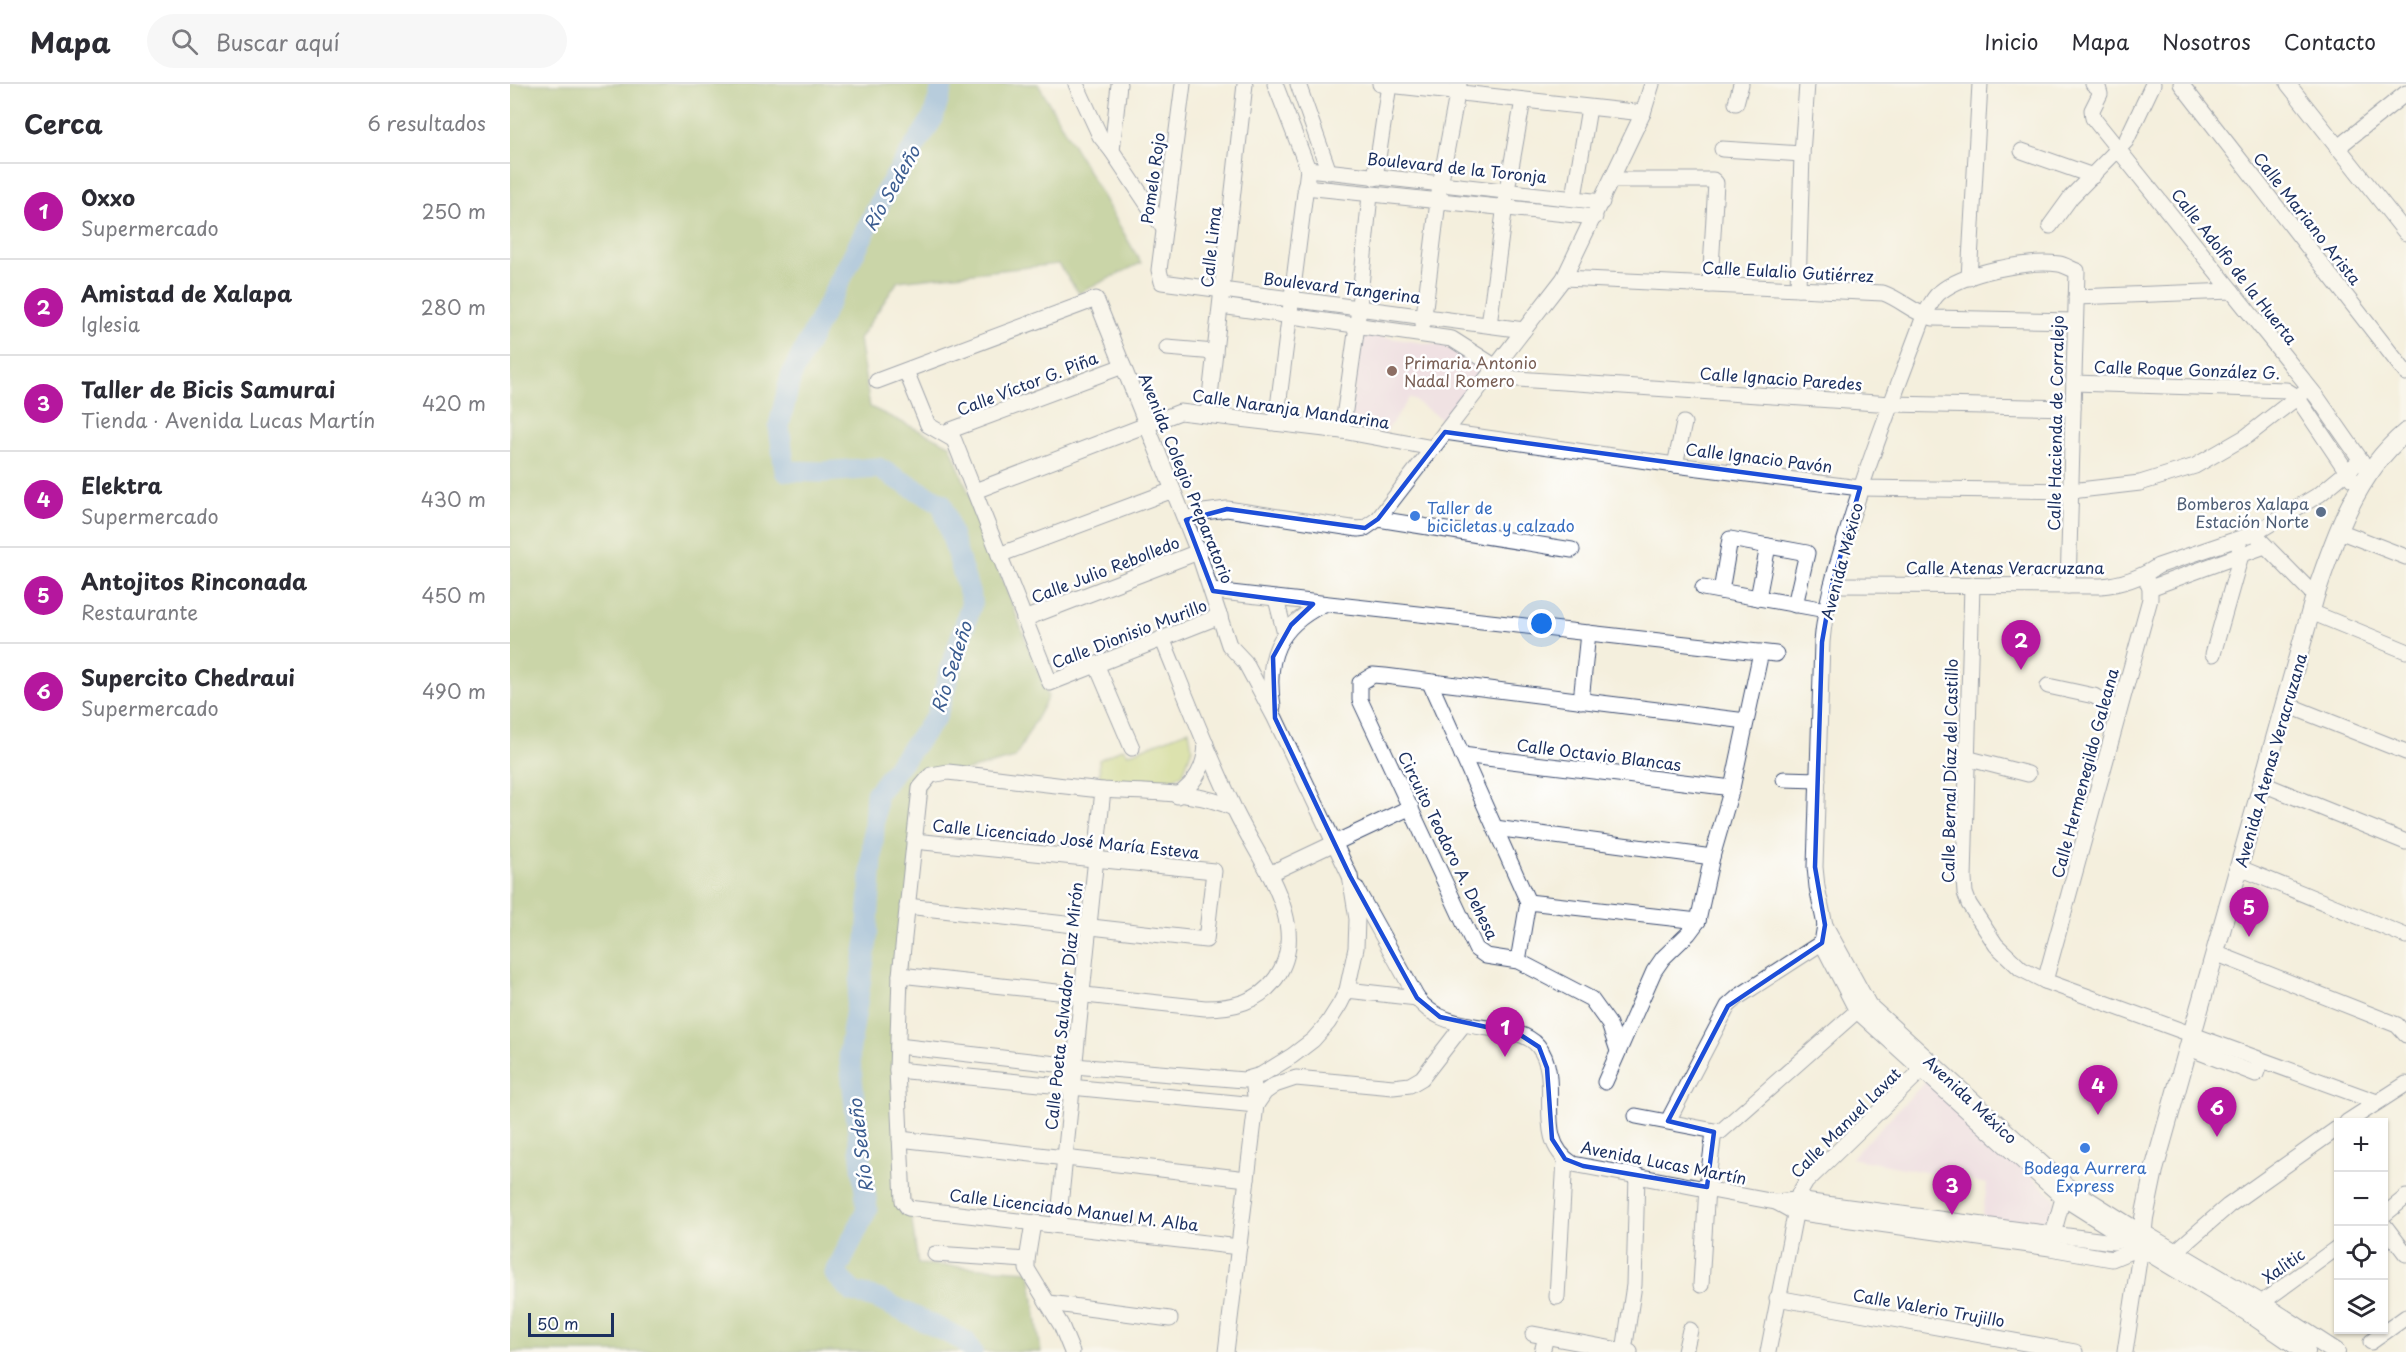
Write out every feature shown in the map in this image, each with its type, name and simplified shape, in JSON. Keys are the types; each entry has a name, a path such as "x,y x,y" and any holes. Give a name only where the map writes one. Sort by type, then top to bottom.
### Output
{"main road":[{"name":"Avenida Atenas Veracruzana","path":"2136,1240 2313,604 2365,466 2406,432"},
{"name":"Avenida México","path":"2136,1240 2336,1352"},
{"name":"Avenida México","path":"2254,1308 2306,1352"}],"street":[{"path":"1076,84 1095,128 1164,229"},
{"path":"1112,151 1119,84"},
{"name":"Pomelo Rojo","path":"1159,277 1183,84"},
{"name":"Calle Lima","path":"1208,414 1245,84"},
{"path":"1275,84 1308,169 1276,423"},
{"path":"1298,84 1329,172"},
{"path":"1376,178 1385,84 1459,88 1523,100 1643,113"},
{"path":"1186,520 1204,512 1227,509 1358,529 1365,528 1378,519 1564,278 1613,180 1643,113 1652,84"},
{"path":"1736,103 1741,84"},
{"path":"1798,289 1802,154 1808,84"},
{"path":"1970,278 1980,84"},
{"name":"Calle Adolfo de la Huerta","path":"2093,84 2100,90 2100,94 2092,115 2232,291 2303,393 2358,489"},
{"path":"2050,226 2071,197 2119,149 2132,130 2153,84"},
{"name":"Calle Mariano Arista","path":"2181,84 2406,373"},
{"path":"2288,84 2406,233"},
{"path":"2337,148 2406,92 2400,84"},
{"path":"1421,334 1440,185 1459,88"},
{"path":"1489,325 1505,207 1523,100"},
{"path":"1574,197 1589,108"},
{"path":"1722,149 1802,154"},
{"path":"2022,151 2093,176"},
{"name":"Boulevard de la Toronja","path":"1308,169 1440,185 1574,197 1602,202"},
{"path":"1613,180 1713,180 1716,183 1710,285"},
{"path":"1305,187 1595,217"},
{"path":"1342,431 1357,326 1370,195"},
{"name":"Calle Hacienda de Corralejo","path":"1970,278 2019,264 2061,264 2077,271 2068,586"},
{"name":"Boulevard Tangerina","path":"1159,277 1167,284 1288,316 1452,339 1492,372"},
{"name":"Calle Eulalio Gutiérrez","path":"1564,278 1883,293 1924,316"},
{"name":"Avenida México","path":"1970,278 1940,292 1924,316 1860,488 1832,585 1822,642 1815,876 1826,935 1857,1011 1926,1066 2066,1185 2136,1240"},
{"path":"2076,297 2232,291"},
{"name":"Boulevard Tangerina","path":"1222,298 1290,298 1524,330"},
{"name":"Avenida Colegio Preparatorio","path":"877,381 1096,299 1186,520 1213,591 1229,645 1245,662 1275,718 1350,876 1417,998 1433,1013 1463,1025"},
{"path":"1924,316 2075,321"},
{"path":"1167,348 1215,352"},
{"name":"Calle Víctor G. Piña","path":"943,433 1123,366"},
{"path":"906,370 928,425 954,440 1024,619"},
{"name":"Calle Ignacio Paredes","path":"1492,372 1892,404 2073,408"},
{"name":"Calle Roque González G.","path":"2074,383 2273,389 2303,393"},
{"name":"Calle Adolfo de la Huerta","path":"2303,393 2365,466"},
{"name":"Calle Ignacio Pavón","path":"1445,432 1675,465 1860,488 2071,491 2140,483 2195,466 2247,436 2303,393"},
{"name":"Calle Naranja Mandarina","path":"975,491 1146,423 1180,412 1342,431 1433,448"},
{"path":"1675,465 1684,423"},
{"name":"Calle Atenas Veracruzana","path":"2147,581 2158,566 2255,533 2305,504 2347,471 2365,466"},
{"path":"999,555 1173,490"},
{"path":"1378,519 1572,550"},
{"path":"2339,531 2406,557"},
{"path":"2255,533 2313,604 2406,651"},
{"path":"1720,591 1730,539 1808,553 1795,605"},
{"path":"2213,654 2241,555 2237,539"},
{"path":"1758,598 1768,546"},
{"name":"Calle Atenas Veracruzana","path":"1832,585 2068,586 2120,584 2147,581 2241,555 2265,546"},
{"name":"Calle Julio Rebolledo","path":"1024,619 1198,552"},
{"name":"Calle Hermenegildo Galeana","path":"2045,981 2150,599 2147,581"},
{"name":"Calle Bernal Díaz del Castillo","path":"1972,585 1966,759 1965,893 1995,945 2008,960 2045,981 2191,1042 2256,1074 2261,1060 2377,1102"},
{"path":"1703,588 1826,610"},
{"path":"1213,591 1322,605 1768,653 1746,721 1732,788 1712,857 1698,921 1663,958 1654,971 1605,1082"},
{"path":"1275,599 1285,634"},
{"path":"1275,718 1271,686 1273,657 1285,634 1298,619 1322,605"},
{"name":"Calle Dionisio Murillo","path":"1024,619 1050,683 1220,616"},
{"path":"1581,701 1588,633"},
{"path":"900,975 1205,1008 1239,1005 1255,998 1270,986 1282,969 1288,954 1290,936 1287,916 1269,874 1233,808 1162,638"},
{"path":"1245,662 1273,657"},
{"path":"1096,664 1131,747"},
{"name":"Circuito Teodoro A. Dehesa","path":"1618,1051 1610,1024 1591,999 1518,961 1486,956 1476,949 1360,700 1358,690 1360,683 1373,675 1746,721"},
{"path":"1430,683 1528,902 1518,961"},
{"path":"2048,686 2094,696 2119,710"},
{"path":"2285,704 2406,752"},
{"path":"1177,796 1187,789 1199,774 1205,757 1206,744"},
{"name":"Calle Octavio Blancas","path":"1462,755 1732,788"},
{"path":"1966,759 2028,774"},
{"path":"1233,808 1214,800 948,772 931,775 921,788 914,841 900,975 897,1070 900,1139 1247,1179"},
{"path":"1784,779 1818,780"},
{"path":"2264,784 2406,842"},
{"name":"Calle Poeta Salvador Díaz Mirón","path":"1058,1225 1103,790"},
{"path":"1269,874 1411,807"},
{"path":"1495,828 1712,857"},
{"name":"Calle Licenciado José María Esteva","path":"914,841 1214,871 1206,940 1090,927"},
{"path":"2240,868 2406,936"},
{"name":"Avenida Colegio Preparatorio","path":"1253,1079 1292,1056 1313,1040 1328,1023 1347,990 1356,948 1357,919 1350,876"},
{"path":"1528,902 1698,921"},
{"path":"907,906 1090,927"},
{"path":"1668,1121 1728,1006 1826,935"},
{"name":"Avenida México","path":"1826,935 1869,1005 1926,1066 2063,1198 2136,1240"},
{"path":"2215,953 2397,1025 2406,1035"},
{"path":"1347,990 1417,998"},
{"path":"1636,1116 1714,1132 1725,1129 1857,1011"},
{"path":"1256,1105 1265,1092 1288,1079 1305,1078 1393,1086 1410,1085 1422,1078 1463,1025"},
{"name":"Avenida Lucas Martín","path":"1463,1025 1519,1034 1531,1039 1539,1047 1548,1068 1551,1139 1557,1151 1565,1159 1583,1167 1707,1187 1795,1206 2051,1241 2112,1259 2136,1240"},
{"path":"898,1046 1074,1066 1253,1079 1256,1105 1226,1352"},
{"path":"1292,1056 1305,1078"},
{"name":"Calle Manuel Lavat","path":"1795,1206 1806,1182 1926,1066"},
{"path":"897,1070 1256,1105"},
{"path":"2353,1118 2406,1084"},
{"path":"2168,1257 2228,1206 2334,1131"},
{"path":"1701,1285 1707,1187 1714,1132"},
{"name":"Calle Licenciado Manuel M. Alba","path":"900,1139 904,1205 908,1208 1239,1247"},
{"path":"1557,1297 1565,1159"},
{"path":"1540,1341 1621,1351 1634,1285 1637,1175"},
{"path":"2388,1212 2406,1197"},
{"path":"2051,1241 2063,1198"},
{"path":"1768,1352 1795,1206"},
{"path":"1033,1223 1027,1260 1031,1277 1049,1303 1072,1352"},
{"path":"2385,1226 2406,1254"},
{"path":"2125,1352 2136,1240"},
{"name":"Xalitic","path":"2254,1308 2334,1250"},
{"path":"935,1254 1027,1260"},
{"name":"Calle Valerio Trujillo","path":"1777,1298 2075,1352"},
{"path":"1049,1303 1170,1319"},
{"path":"2371,1342 2406,1317"},
{"path":"1685,1352 1690,1330"}],"highlighted area":[{"path":"1445,432 1860,488 1832,585 1822,642 1815,867 1825,925 1822,943 1728,1006 1668,1121 1714,1132 1707,1187 1583,1166 1565,1159 1552,1139 1547,1068 1539,1047 1519,1034 1440,1017 1417,998 1350,876 1275,718 1273,657 1291,625 1313,604 1213,591 1186,520 1227,509 1365,528 1378,519"}],"shaded area":[{"name":"Primaria Antonio Nadal Romero","path":"1362,334 1445,346 1486,373 1448,424 1410,397 1385,433 1349,426"},
{"path":"1927,1080 2056,1199 2049,1230 1982,1220 1987,1184 1851,1158"}],"green space":[{"path":"510,84 1038,84 1141,263 1079,293 1058,264 898,281 859,339 870,407 950,445 1048,697 1015,758 964,771 925,776 893,1084 918,1264 1030,1271 1041,1352 510,1352"},
{"path":"1189,730 1192,748 1183,774 1156,787 1100,780 1099,760 1123,748 1128,754"}],"waterway":[{"name":"Río Sedeño","path":"943,84 933,118 885,193 791,376 779,426 785,471 823,472 878,468 942,504 972,602 936,717 876,794 867,940 849,1053 867,1209 835,1274 853,1292 878,1299 965,1341 972,1352"}],"place":[{"name":"Primaria Antonio Nadal Romero","path":"1392,371"},
{"name":"Bomberos Xalapa Estación Norte","path":"2321,512"},
{"name":"Taller de bicicletas y calzado","path":"1415,516"},
{"name":"Amistad de Xalapa","path":"2021,670"},
{"name":"Antojitos Rinconada","path":"2249,937"},
{"name":"Oxxo","path":"1505,1057"},
{"name":"Elektra","path":"2098,1115"},
{"name":"Supercito Chedraui","path":"2217,1137"},
{"name":"Bodega Aurrera Express","path":"2085,1148"},
{"name":"Taller de Bicis Samurai","path":"1952,1215"}]}
